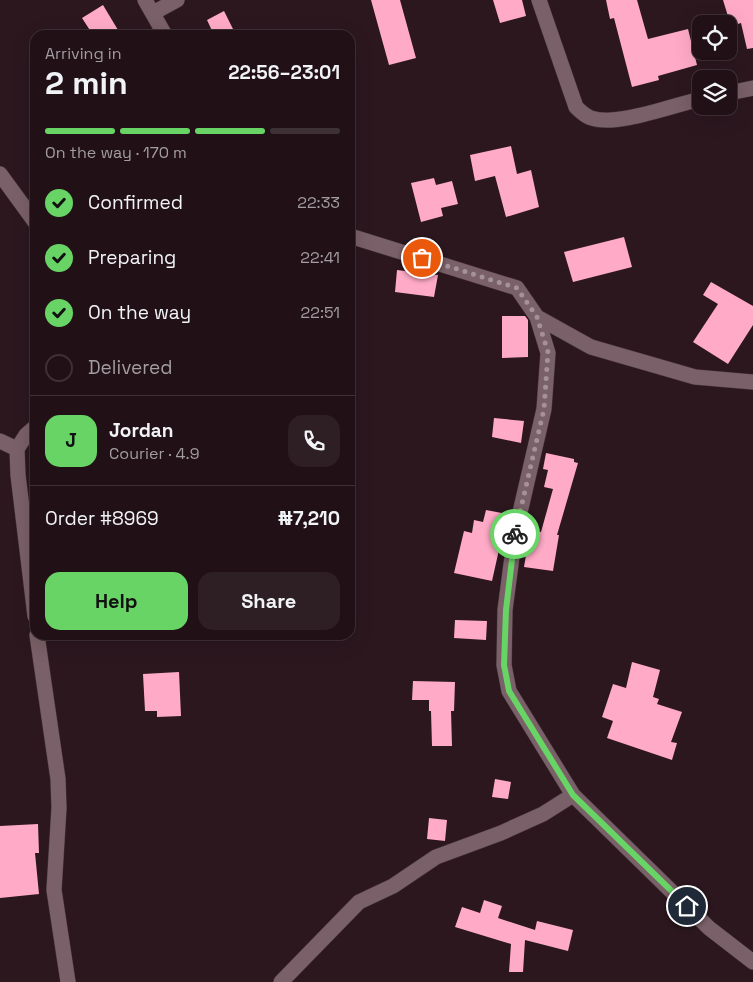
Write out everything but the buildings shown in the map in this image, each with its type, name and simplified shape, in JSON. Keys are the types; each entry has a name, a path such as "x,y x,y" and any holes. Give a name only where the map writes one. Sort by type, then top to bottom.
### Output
{"street":[{"path":"162,30 149,6 178,0"},
{"path":"539,0 576,107 583,114 601,120 624,119 692,101"},
{"path":"737,91 753,88"},
{"path":"0,174 30,215"},
{"path":"355,238 517,288 537,317 548,352 544,409 515,534 506,610 504,665 509,691 573,795 710,928 753,962"},
{"path":"537,317 591,347 695,377 753,382"},
{"path":"30,431 17,450 18,475 30,575"},
{"path":"0,441 17,450"},
{"path":"39,640 58,779 59,808 54,890 68,982"},
{"path":"281,982 359,902 393,886 436,857 543,814 573,795"}],"way so far":[{"path":"422,258 517,288 537,317 548,352 544,409 515,534"}],"route":[{"path":"515,534 506,610 504,665 509,691 573,795 687,906"}]}
